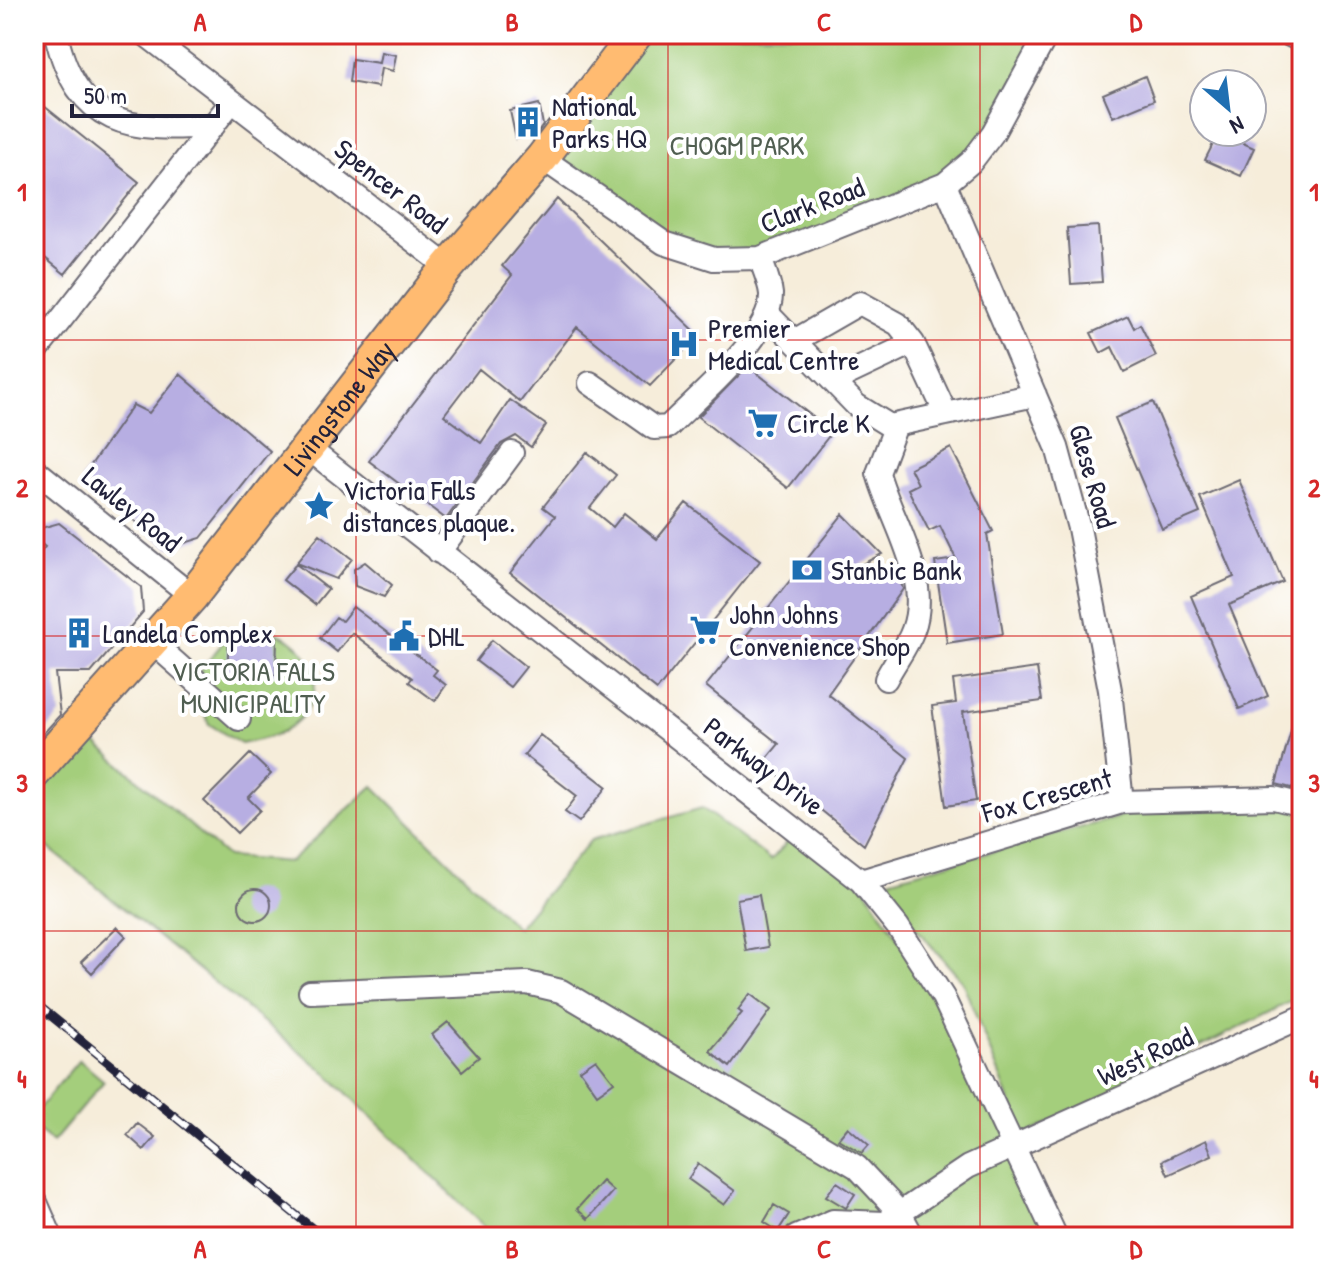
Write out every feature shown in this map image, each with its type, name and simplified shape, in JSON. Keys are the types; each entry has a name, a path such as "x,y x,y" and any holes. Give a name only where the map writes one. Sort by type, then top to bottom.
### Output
{"highway":[{"name":"Livingstone Way","path":"34,773 192,596 448,267 542,158 636,34"}],"street":[{"path":"56,34 64,68 85,98 114,119 140,129 214,125"},
{"name":"Spencer Road","path":"145,34 448,267"},
{"name":"Clark Road","path":"542,158 664,243 714,259 760,258 945,184 971,162 993,133 1047,34"},
{"path":"1288,34 1302,41"},
{"path":"34,354 232,101"},
{"name":"Glese Road","path":"945,184 1057,447 1079,528 1110,690 1122,802"},
{"path":"590,383 654,428 662,430 755,337 768,314 771,294 760,258"},
{"path":"794,341 860,303 898,324 913,343 946,414"},
{"path":"768,314 875,420 896,425 1035,395"},
{"path":"833,381 913,343"},
{"path":"886,679 913,629 918,603 910,557 878,473 896,425"},
{"name":"Parkway Drive","path":"309,449 861,881 898,927 943,997 1056,1237"},
{"path":"439,552 512,453"},
{"name":"Lawley Road","path":"34,469 192,596"},
{"path":"152,642 239,719"},
{"name":"Fox Crescent","path":"861,881 1122,802 1274,798 1302,805"},
{"path":"310,992 527,983 561,991 857,1167 889,1225"},
{"name":"West Road","path":"889,1225 968,1167 1302,1017"},
{"path":"34,1198 51,1237"},
{"path":"796,1237 833,1221 889,1225 913,1237"}],"green space":[{"name":"CHOGM PARK","path":"646,34 1057,34 971,162 760,258 664,243 544,160"},
{"name":"VICTORIA FALLS MUNICIPALITY","path":"265,629 284,636 309,660 314,674 314,690 310,705 300,719 284,731 241,744 209,724 193,688 199,672 229,635 245,636"},
{"path":"82,731 227,857 290,862 373,786 517,928 591,840 702,808 771,860 793,836 864,886 946,1011 1056,1237 495,1237 324,1071 34,836 34,785"},
{"path":"1290,808 1302,812 1302,996 1024,1136 962,981 877,883 1138,812"},
{"path":"79,1060 104,1081 53,1142 34,1127 34,1114"}],"building":[{"path":"381,52 396,55 393,71 381,68 378,87 349,82 352,59 379,63"},
{"path":"1145,76 1154,100 1113,117 1103,94"},
{"path":"34,98 139,182 65,274 34,249"},
{"name":"National Parks HQ","path":"539,104 543,125 536,135 516,139 510,111"},
{"path":"1211,148 1254,148 1241,176 1205,160"},
{"path":"557,199 699,335 650,386 577,327 520,402 479,369 444,415 481,443 510,400 546,425 531,447 516,436 501,444 446,519 369,461 512,275 502,266"},
{"path":"1098,226 1102,282 1071,284 1067,228"},
{"path":"1128,316 1134,328 1140,324 1156,356 1124,372 1112,347 1101,353 1091,333"},
{"name":"Circle K","path":"748,366 832,432 788,488 698,417"},
{"path":"180,374 270,451 201,538 169,548 81,479 133,405 149,413"},
{"path":"1153,402 1200,513 1162,529 1115,418"},
{"path":"951,448 993,531 987,534 1003,634 947,643 935,562 956,559 940,526 929,531 908,489 918,484 910,468"},
{"path":"587,452 616,475 590,508 613,527 624,513 657,539 686,503 760,561 657,690 510,573 555,516 543,507"},
{"path":"1239,480 1283,582 1229,605 1268,696 1239,709 1191,596 1234,577 1200,497"},
{"path":"843,514 882,554 835,578 896,568 903,589 828,694 908,758 864,845 763,763 779,744 706,686"},
{"name":"Landela Complex","path":"59,523 141,587 143,612 91,673 55,673 60,715 34,744 34,560 45,547 34,538 41,528"},
{"path":"320,534 352,559 336,579 296,563"},
{"path":"365,562 392,585 384,597 355,586 354,569"},
{"path":"296,564 328,589 315,605 283,580"},
{"path":"353,607 437,670 433,675 446,685 435,701 409,682 412,678 352,633 337,652 320,638 336,617 342,621"},
{"path":"229,635 277,637 276,675 227,674"},
{"path":"492,640 526,667 510,687 476,661"},
{"path":"1037,668 1042,701 963,712 976,801 946,806 932,706 956,703 953,680"},
{"path":"1297,710 1302,711 1302,791 1276,784"},
{"path":"540,735 607,787 579,822 565,812 577,796 524,755"},
{"path":"250,754 271,774 248,798 260,810 237,833 204,801"},
{"path":"255,889 267,893 271,905 267,917 255,921 243,917 239,905 243,893"},
{"path":"759,895 768,947 746,951 737,899"},
{"path":"117,927 126,936 92,973 81,962"},
{"path":"750,994 771,1010 730,1067 710,1051 742,1013 738,1010"},
{"path":"448,1022 479,1057 462,1071 432,1035"},
{"path":"596,1059 614,1082 597,1094 580,1070"},
{"path":"137,1123 155,1137 144,1150 127,1135"},
{"path":"848,1127 869,1145 862,1153 838,1139"},
{"path":"1206,1140 1212,1155 1168,1175 1162,1161"},
{"path":"698,1164 735,1191 724,1205 688,1179"},
{"path":"602,1181 613,1191 588,1219 577,1209"},
{"path":"837,1182 855,1194 846,1208 826,1196"},
{"path":"774,1205 789,1214 778,1231 764,1222"}],"railway":[{"path":"34,1002 323,1237"}],"place":[{"name":"National Parks HQ","path":"528,122"},
{"name":"Premier Medical Centre","path":"684,344"},
{"name":"Circle K","path":"763,423"},
{"name":"Victoria Falls distances plaque.","path":"319,506"},
{"name":"Stanbic Bank","path":"807,570"},
{"name":"John Johns Convenience Shop","path":"705,630"},
{"name":"Landela Complex","path":"79,633"},
{"name":"DHL","path":"404,636"}]}
